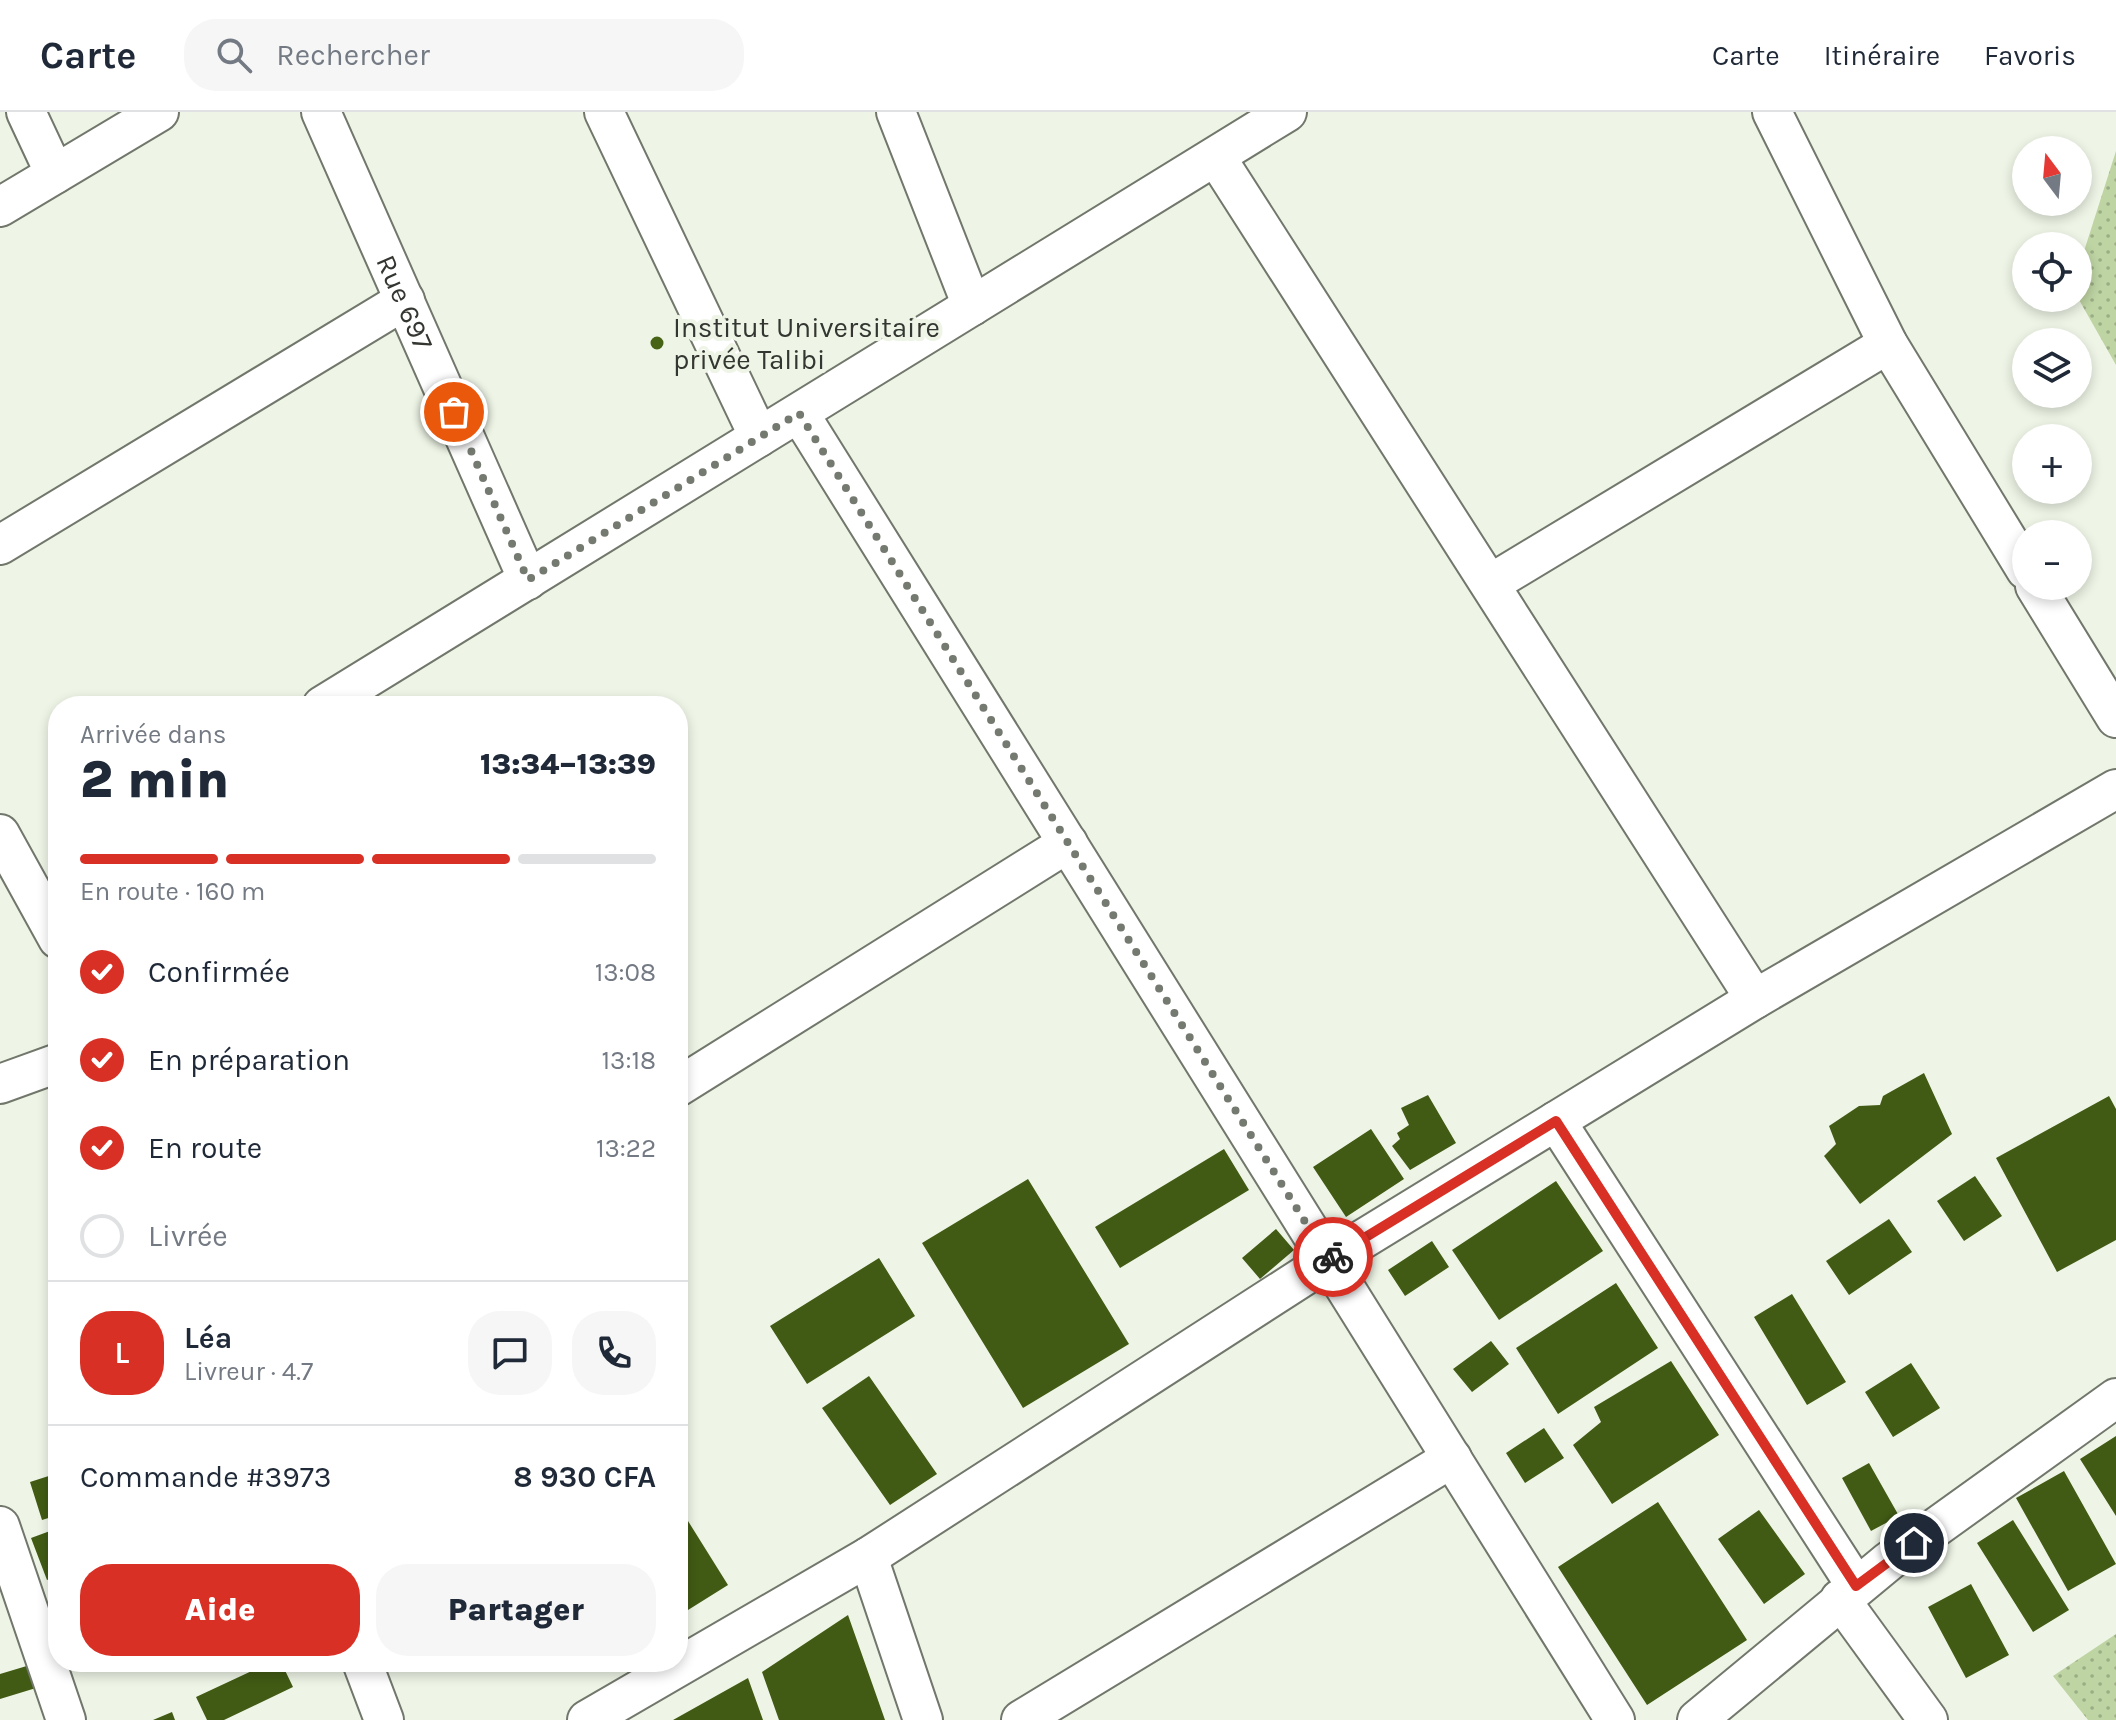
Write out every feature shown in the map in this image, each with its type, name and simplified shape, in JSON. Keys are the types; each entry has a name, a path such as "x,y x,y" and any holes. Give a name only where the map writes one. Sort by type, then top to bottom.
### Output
{"street":[{"path":"26,112 55,174"},
{"path":"0,207 159,112"},
{"name":"Rue 697","path":"321,112 528,580"},
{"path":"604,112 759,437"},
{"path":"896,112 972,306"},
{"path":"338,696 1287,112"},
{"path":"1772,112 1888,344 2012,547"},
{"path":"1216,157 1755,999"},
{"path":"0,545 405,300"},
{"path":"1490,584 1888,344"},
{"path":"799,413 1615,1720"},
{"path":"2044,600 2116,718"},
{"path":"688,1661 868,1557 1329,1260 1755,999 2116,789"},
{"path":"0,834 43,877 48,898"},
{"path":"688,1081 1068,843"},
{"path":"0,1084 48,1067"},
{"path":"1556,1121 1928,1720"},
{"path":"1697,1720 1848,1592 2116,1398"},
{"path":"1021,1720 1452,1458"},
{"path":"0,1526 48,1667"},
{"path":"868,1557 923,1720"},
{"path":"50,1672 66,1720"},
{"path":"366,1672 384,1720"},
{"path":"587,1720 670,1672"}],"green space":[{"path":"2116,151 2116,365 2086,312 2092,312 2090,232"},
{"path":"2116,1634 2116,1720 2088,1720 2053,1676"}],"building":[{"path":"1924,1073 1952,1134 1860,1204 1824,1156 1836,1144 1829,1126 1859,1106 1880,1105 1883,1096"},
{"path":"1428,1095 1456,1143 1410,1170 1392,1146 1400,1139 1397,1133 1409,1125 1401,1108"},
{"path":"2109,1096 2116,1109 2116,1240 2057,1272 1996,1158"},
{"path":"1371,1129 1404,1179 1346,1217 1313,1167"},
{"path":"1224,1149 1249,1190 1120,1268 1095,1227"},
{"path":"1975,1176 2002,1216 1964,1241 1937,1201"},
{"path":"1028,1179 1129,1344 1023,1408 922,1243"},
{"path":"1556,1181 1603,1251 1499,1320 1452,1250"},
{"path":"1889,1219 1912,1252 1849,1295 1826,1261"},
{"path":"1276,1229 1294,1250 1260,1279 1242,1258"},
{"path":"1432,1241 1449,1267 1405,1296 1388,1270"},
{"path":"879,1258 915,1316 807,1384 770,1326"},
{"path":"1616,1283 1658,1348 1558,1414 1516,1348"},
{"path":"1792,1294 1846,1382 1807,1405 1754,1317"},
{"path":"1491,1341 1509,1364 1472,1392 1453,1369"},
{"path":"1671,1361 1719,1435 1612,1504 1573,1445 1601,1422 1594,1407"},
{"path":"1911,1363 1940,1408 1893,1437 1865,1392"},
{"path":"869,1376 937,1474 890,1505 822,1408"},
{"path":"1544,1428 1564,1458 1525,1483 1506,1453"},
{"path":"2116,1436 2116,1516 2080,1459"},
{"path":"1869,1463 1899,1516 1871,1531 1842,1478"},
{"path":"2064,1471 2116,1564 2068,1591 2016,1498"},
{"path":"48,1476 48,1518 42,1520 30,1482"},
{"path":"1658,1502 1747,1640 1647,1705 1558,1567"},
{"path":"1759,1510 1805,1574 1764,1604 1718,1539"},
{"path":"2013,1520 2069,1610 2033,1632 1977,1543"},
{"path":"688,1521 728,1585 688,1610"},
{"path":"48,1532 48,1580 47,1580 31,1538"},
{"path":"1971,1584 2009,1655 1966,1678 1928,1607"},
{"path":"848,1615 885,1720 779,1720 762,1672"},
{"path":"30,1665 36,1688 0,1699 0,1674"},
{"path":"250,1672 286,1672 293,1687 224,1720 207,1720 196,1697"},
{"path":"748,1678 763,1720 673,1720"},
{"path":"172,1712 175,1720 153,1720"}],"way so far":[{"path":"454,412 528,580 799,413 1329,1260 1333,1257"}],"place":[{"name":"Institut Universitaire privée Talibi","path":"657,343"}],"route":[{"path":"1333,1257 1556,1121 1856,1586 1914,1543"}]}
